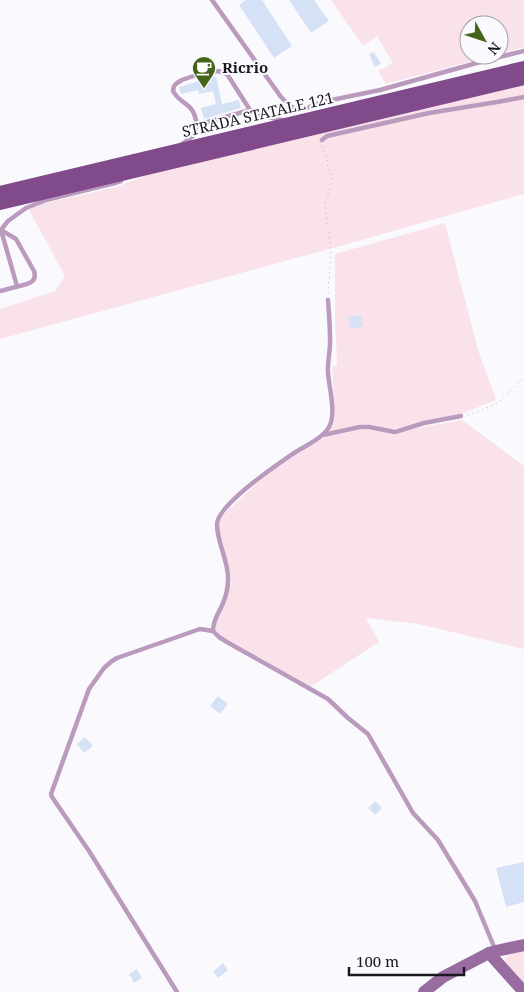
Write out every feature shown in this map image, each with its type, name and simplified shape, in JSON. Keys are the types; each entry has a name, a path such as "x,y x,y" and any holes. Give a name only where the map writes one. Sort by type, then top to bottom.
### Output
{"main road":[{"name":"STRADA STATALE 121","path":"0,193 524,68"},
{"name":"STRADA STATALE 121","path":"0,203 524,78"}],"street":[{"path":"424,992 443,978 493,952 524,945"},
{"path":"493,952 524,992"}],"lane":[{"path":"212,0 281,97 295,109 380,90 524,51"},
{"path":"71,176 101,165 181,145 192,136 197,125 190,106 175,95 173,91 177,82 196,75 218,71 227,74 250,110"},
{"path":"322,140 327,136 429,113 524,97"},
{"path":"197,125 250,110 280,120 288,120 366,102 392,99"},
{"path":"0,230 8,221 26,208 39,202 115,183 156,166"},
{"path":"0,230 16,239 35,275 34,280 29,283 0,292"},
{"path":"0,230 17,286"},
{"path":"213,631 213,623 224,602 228,579 217,522 223,512 240,493 262,475 323,435 329,428 332,420 328,372 330,339 328,300"},
{"path":"323,435 360,427 395,432 424,423 462,416"},
{"path":"176,992 89,850 51,794 89,689 104,668 117,658 200,630 213,631 226,642 328,699 368,734 413,813 438,840 475,901 493,952"}],"path":[{"path":"322,140 322,148 333,178 325,204 331,252 328,300"},
{"path":"462,416 494,405 524,377"}],"shaded area":[{"path":"331,0 524,0 524,47 509,51 509,15 459,15 459,65 386,84 378,71 393,63 377,36 363,46"},
{"path":"524,84 524,194 0,339 0,309 55,291 65,276 29,210 37,205 116,187 158,171"},
{"path":"445,223 478,350 496,400 459,415 427,420 397,428 390,429 360,425 329,431 335,422 332,367 337,365 335,254"},
{"path":"462,420 524,466 524,649 418,624 366,618 379,642 310,687 219,634 216,630 216,622 228,596 231,582 221,542 219,524 224,514 263,478 292,456 326,437 364,429 395,434"},
{"path":"524,950 524,984 505,962 505,959 514,952"}],"building":[{"path":"246,0 262,0 292,46 274,58 239,5"},
{"path":"289,0 314,0 329,21 311,33"},
{"path":"374,52 381,64 375,67 369,54"},
{"path":"216,76 222,104 239,100 241,108 204,119 201,108 216,104 213,91 199,94 198,90 181,94 179,87"},
{"path":"361,315 363,326 351,329 348,317"},
{"path":"218,696 228,704 220,714 210,706"},
{"path":"85,737 93,746 84,753 77,744"},
{"path":"375,801 382,808 375,815 368,808"},
{"path":"524,862 524,902 506,907 496,868"},
{"path":"223,963 228,970 218,978 213,972"},
{"path":"137,969 142,978 134,983 129,974"}],"place":[{"name":"Ricrio","path":"204,89"}]}
